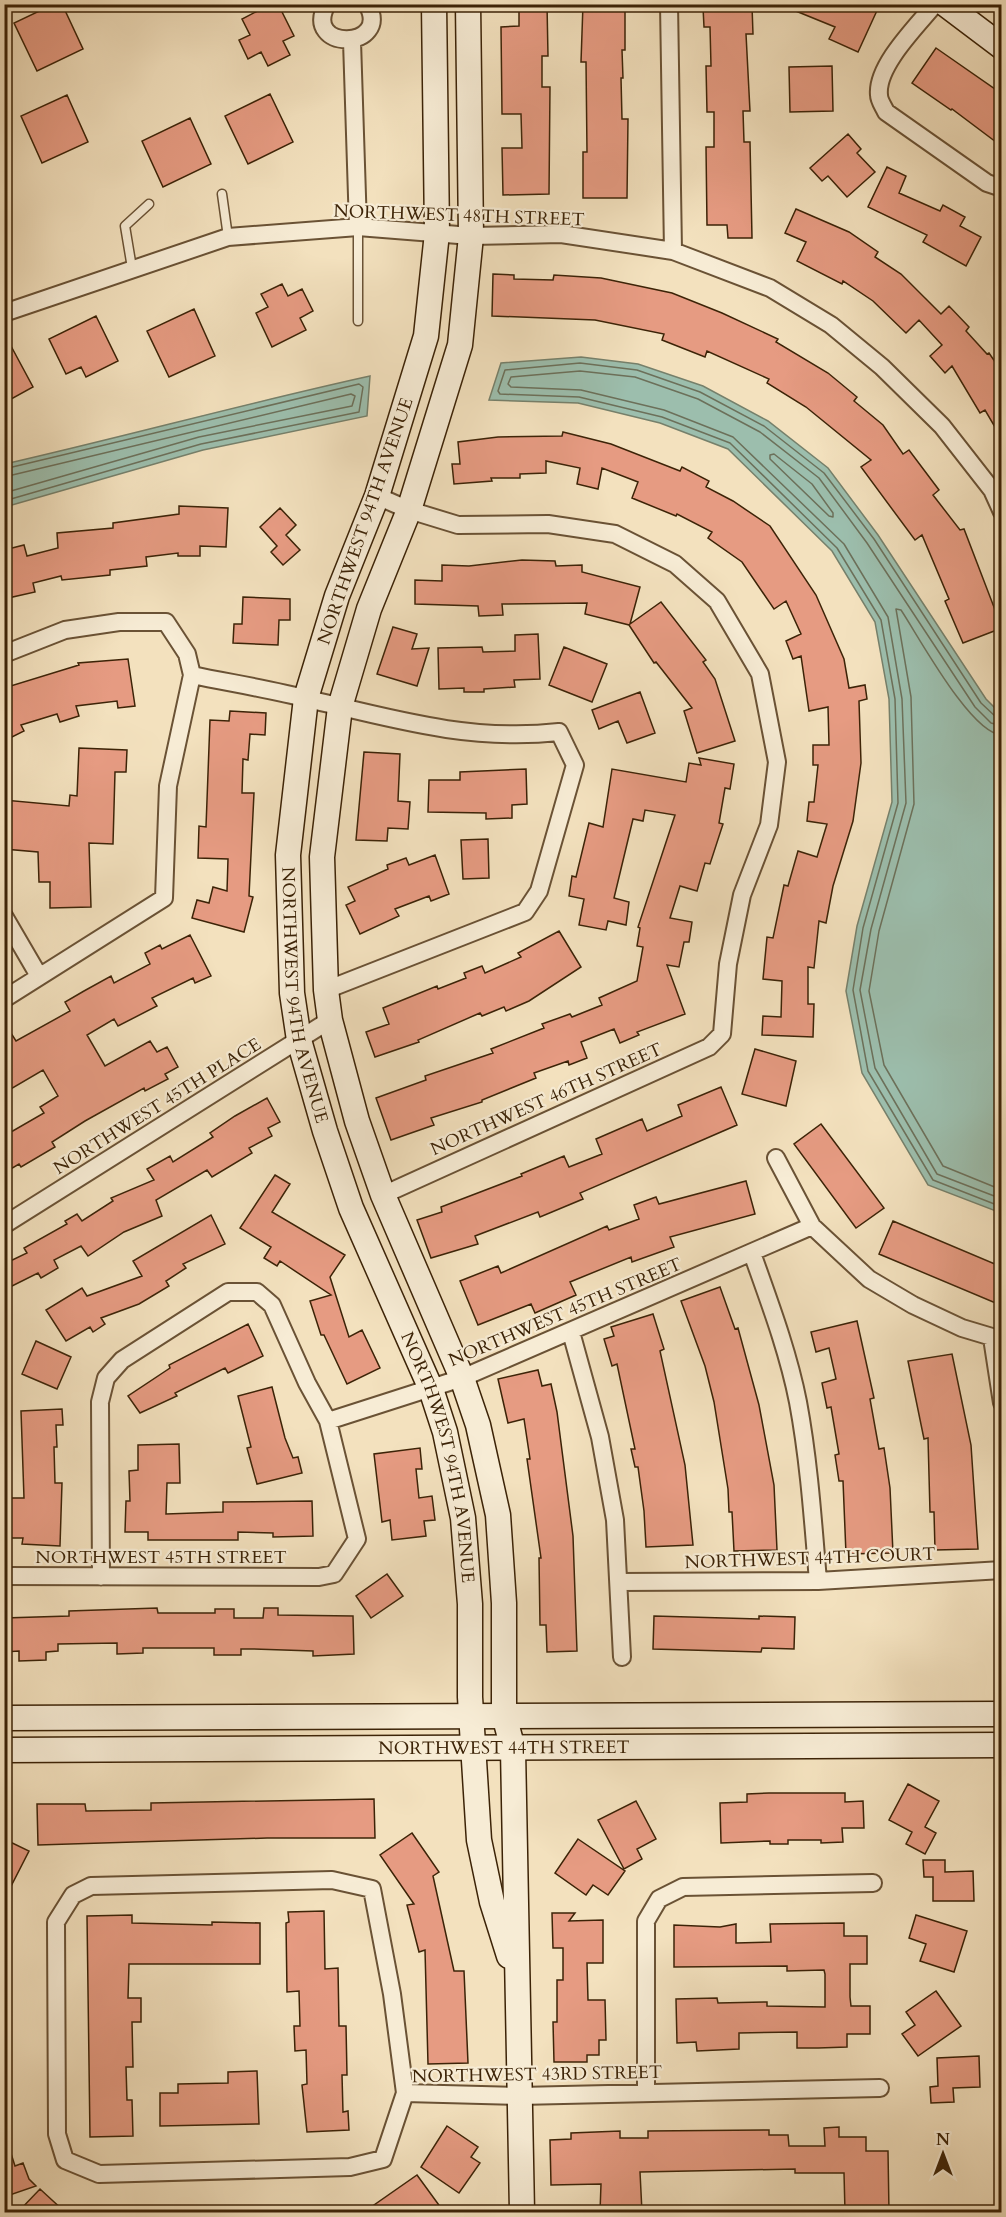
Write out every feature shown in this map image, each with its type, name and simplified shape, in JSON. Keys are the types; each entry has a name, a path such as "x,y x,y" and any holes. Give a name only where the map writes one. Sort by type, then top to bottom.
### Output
{"street":[{"path":"327,4 323,14 326,29 337,39 351,40 366,32 369,25 371,17 366,4"},
{"name":"NORTHWEST 94TH AVENUE","path":"434,4 437,233 426,336 377,496 337,596 306,698 288,855 292,993 299,1040 325,1131 351,1208 430,1389 444,1432 463,1518 470,1604 471,1716 479,1840 503,1940 517,1975"},
{"name":"NORTHWEST 94TH AVENUE","path":"468,4 471,236 460,345 409,510 369,609 340,707 322,857 326,990 330,1020 357,1121 383,1195 462,1378 478,1425 498,1515 504,1603 504,1715 513,1749 522,2212"},
{"path":"669,4 673,251"},
{"path":"934,4 887,63 880,80 878,96 886,112 895,119 987,183 1002,188"},
{"path":"945,4 1002,47"},
{"path":"351,40 358,227"},
{"name":"NORTHWEST 48TH STREET","path":"4,313 228,237 358,227 471,236 561,234 673,251 770,288 831,324 882,367 942,426 992,490 1002,512"},
{"path":"377,496 409,510"},
{"name":"NORTHWEST 46TH STREET","path":"383,1195 709,1047 722,1034 728,964 742,895 769,825 777,762 760,674 717,601 675,564 615,534 548,524 459,525 409,510"},
{"path":"4,654 65,630 120,622 166,622 187,654 192,675 168,786 164,898 4,999"},
{"path":"192,675 306,698 441,730 520,736 559,732 575,765 539,891 525,912 326,990"},
{"path":"4,916 39,976"},
{"name":"NORTHWEST 45TH PLACE","path":"4,1225 330,1020"},
{"path":"776,1158 812,1226 869,1279 913,1305 962,1328 997,1339 1002,1403"},
{"name":"NORTHWEST 45TH STREET","path":"4,1576 319,1577 334,1574 357,1539 328,1421 462,1378 812,1226"},
{"path":"752,1253 776,1321 798,1400 810,1479 818,1581"},
{"path":"101,1577 100,1402 106,1378 122,1360 228,1292 257,1292 272,1305 307,1383 328,1421"},
{"path":"571,1332 600,1437 615,1520 622,1657"},
{"name":"NORTHWEST 44TH COURT","path":"619,1582 818,1581 1002,1570"},
{"name":"NORTHWEST 44TH STREET","path":"4,1718 1002,1714"},
{"name":"NORTHWEST 44TH STREET","path":"4,1750 1002,1745"},
{"name":"NORTHWEST 43RD STREET","path":"332,1880 372,1889 392,1994 405,2093 384,2159 350,2167 99,2175 65,2160 57,2134 56,1922 73,1895 91,1886 332,1880"},
{"path":"646,2092 646,1921 658,1899 683,1887 873,1883"},
{"name":"NORTHWEST 43RD STREET","path":"405,2093 519,2096 880,2088"}],"lane":[{"path":"222,194 228,237"},
{"path":"132,268 125,226 148,204"},
{"path":"358,227 358,321"}],"water":[{"path":"581,357 638,364 703,386 768,421 828,468 878,535 986,699 1001,714 1001,1213 928,1185 862,1073 846,991 857,926 892,802 889,699 875,622 832,551 728,449 660,423 578,403 489,400 501,363"},
{"path":"370,376 367,416 203,450 5,507 5,464"}],"building":[{"path":"54,4 62,4 83,49 37,71 14,23"},
{"path":"271,4 278,4 294,36 283,41 290,55 268,66 261,52 248,59 239,40 250,35 242,19"},
{"path":"519,4 547,4 548,56 542,56 542,87 550,87 549,194 503,195 502,148 522,148 521,114 502,114 501,27 519,26"},
{"path":"583,4 625,4 625,50 622,50 623,78 621,78 622,119 628,119 627,198 583,198 583,152 587,152 586,62 581,62"},
{"path":"880,4 858,52 829,39 835,27 781,5"},
{"path":"752,6 753,34 746,34 750,111 743,111 744,142 750,142 752,238 728,238 727,225 707,225 706,147 714,147 714,112 707,112 706,66 711,66 710,27 704,27 703,7"},
{"path":"936,48 1002,94 1002,134 996,142 912,83"},
{"path":"832,66 833,111 790,112 789,67"},
{"path":"270,94 293,142 248,164 225,116"},
{"path":"67,95 88,142 42,163 21,116"},
{"path":"190,118 211,164 163,187 142,141"},
{"path":"848,134 861,149 857,153 875,172 847,197 828,176 822,181 810,168"},
{"path":"887,167 906,176 899,193 940,211 943,205 965,217 960,226 981,237 966,266 923,242 927,235 868,207"},
{"path":"796,209 849,232 878,252 875,257 901,274 941,314 949,306 969,327 966,331 987,354 989,353 1002,372 1002,439 985,410 980,413 952,366 945,373 930,356 942,345 919,320 906,333 873,301 843,281 842,284 797,261 806,242 785,233"},
{"path":"493,274 514,275 514,279 553,280 554,275 601,278 672,293 778,339 776,342 828,373 857,397 854,401 883,425 903,454 909,450 939,490 933,495 960,530 964,529 1002,628 963,643 945,601 949,599 922,535 915,540 861,467 871,460 806,407 767,383 769,379 707,351 705,357 662,340 664,334 595,320 492,316"},
{"path":"282,284 288,296 302,289 313,311 300,318 306,330 272,347 256,313 268,307 261,294"},
{"path":"194,309 215,356 169,377 147,331"},
{"path":"96,316 118,361 86,377 81,367 66,374 49,339"},
{"path":"4,333 33,387 4,403"},
{"path":"563,432 611,444 680,471 682,467 709,481 706,487 733,501 770,526 816,595 844,659 849,688 865,685 867,699 859,701 861,763 853,821 833,886 826,923 819,921 814,968 808,967 808,1004 814,1004 813,1037 762,1035 763,1016 781,1017 782,981 763,979 767,937 773,938 784,885 788,886 798,851 817,857 827,824 807,821 809,802 814,802 818,765 813,765 813,745 829,745 828,707 809,711 801,656 793,659 786,641 801,634 786,601 774,609 742,562 708,538 712,532 677,514 676,516 632,498 638,482 602,468 598,489 577,484 580,468 546,461 546,473 520,474 520,478 491,478 492,481 454,484 452,464 460,464 458,442 498,437 562,436"},
{"path":"179,506 228,508 226,547 200,546 200,556 178,556 178,553 146,557 147,566 110,570 110,575 62,580 61,576 33,583 35,592 8,598 4,584 4,550 24,545 27,556 58,548 57,533 113,528 113,523 179,514"},
{"path":"280,508 296,525 286,535 300,550 283,565 271,552 277,546 260,527"},
{"path":"522,560 555,561 556,566 582,565 582,572 640,587 630,624 661,602 706,660 703,662 715,679 735,741 697,753 684,711 692,708 656,662 654,663 629,625 585,614 587,603 502,604 503,615 479,616 478,606 415,604 415,580 442,581 442,565 469,566"},
{"path":"243,597 290,599 290,620 279,620 278,645 233,643 234,624 242,624"},
{"path":"393,627 417,634 412,649 429,648 417,686 377,674"},
{"path":"538,634 540,679 514,680 515,687 484,689 484,692 464,692 464,688 439,689 438,648 482,647 483,652 515,651 515,635"},
{"path":"564,647 607,664 592,702 549,685"},
{"path":"128,659 135,706 118,708 117,701 76,706 79,716 60,722 57,714 21,725 24,731 4,741 4,688 79,665 78,663"},
{"path":"640,692 655,733 627,743 618,721 599,729 592,710"},
{"path":"230,711 266,713 265,735 250,734 248,760 243,759 242,793 254,793 249,896 253,897 244,932 192,918 197,900 209,903 213,887 227,891 228,859 198,858 199,826 206,827 210,720 229,721"},
{"path":"79,748 127,750 126,772 115,772 113,844 89,843 91,907 50,908 50,882 39,882 38,852 4,849 4,800 69,806 70,795 77,796"},
{"path":"364,752 400,754 398,801 410,802 408,829 388,828 387,841 356,840"},
{"path":"699,758 734,764 730,789 725,788 719,823 723,824 710,864 705,863 697,891 680,886 670,918 692,922 689,942 684,942 679,967 667,965 685,1014 637,1032 639,1035 620,1043 614,1029 581,1042 587,1058 569,1065 568,1061 534,1073 536,1078 482,1100 482,1102 431,1118 434,1125 391,1140 376,1098 426,1080 425,1076 493,1053 491,1049 544,1028 542,1024 570,1014 572,1017 602,1005 599,998 637,981 643,947 637,946 640,928 638,927 675,815 645,810 643,821 633,819 614,898 629,902 626,925 608,921 606,930 579,925 584,899 569,896 572,876 576,877 589,823 603,827 612,769 686,782 689,763 701,765"},
{"path":"526,769 527,804 512,805 512,818 486,819 486,813 428,812 429,780 460,780 460,772"},
{"path":"488,839 489,878 463,879 461,840"},
{"path":"435,855 449,894 431,901 429,896 395,909 399,916 360,934 346,905 355,901 348,887 388,869 387,865 406,858 409,865"},
{"path":"559,931 581,967 529,1001 506,1011 504,1007 482,1016 480,1013 418,1040 419,1042 375,1057 366,1032 389,1024 383,1008 437,986 438,989 466,978 464,973 482,966 485,973 521,957 518,953"},
{"path":"190,935 211,976 195,983 193,978 152,998 157,1006 118,1026 114,1019 87,1035 105,1066 150,1041 157,1052 167,1047 178,1067 165,1074 168,1079 145,1091 144,1088 85,1121 52,1142 55,1147 21,1167 19,1164 4,1173 4,1136 44,1113 40,1107 58,1096 43,1070 4,1093 4,1022 16,1041 70,1011 65,1002 84,991 111,976 114,983 150,964 145,953 160,945 162,949"},
{"path":"755,1049 796,1061 786,1106 742,1094"},
{"path":"721,1087 737,1125 580,1193 583,1199 540,1217 538,1212 475,1236 478,1244 431,1258 417,1220 442,1212 441,1207 522,1176 521,1174 564,1156 569,1167 602,1154 596,1139 642,1119 647,1131 682,1116 678,1105"},
{"path":"267,1098 280,1122 268,1128 272,1136 249,1148 252,1153 212,1177 207,1170 156,1200 162,1216 124,1232 88,1256 81,1246 54,1260 58,1268 41,1278 38,1273 4,1290 4,1264 27,1253 24,1248 67,1224 65,1221 77,1214 82,1221 113,1201 111,1198 154,1180 147,1169 170,1156 173,1162 213,1137 210,1133"},
{"path":"821,1124 884,1208 856,1228 794,1144"},
{"path":"275,1175 290,1184 272,1212 345,1255 330,1277 349,1337 362,1330 380,1368 347,1384 324,1335 321,1335 310,1301 331,1295 280,1261 277,1266 264,1258 271,1247 240,1228"},
{"path":"746,1181 755,1214 670,1237 674,1247 632,1262 631,1257 570,1282 576,1295 535,1313 531,1304 478,1325 460,1281 498,1266 501,1273 607,1226 609,1230 639,1219 634,1205 656,1197 659,1204"},
{"path":"211,1215 225,1244 183,1264 186,1268 166,1281 169,1286 139,1304 101,1318 105,1324 93,1332 90,1327 66,1341 46,1310 82,1288 87,1296 142,1276 133,1261"},
{"path":"893,1221 1002,1267 1002,1296 998,1304 879,1254"},
{"path":"720,1287 735,1329 738,1328 759,1405 774,1485 777,1550 734,1551 732,1512 729,1512 728,1489 714,1402 705,1366 681,1301"},
{"path":"653,1314 664,1349 660,1351 685,1465 693,1545 646,1547 638,1467 635,1467 631,1449 635,1449 617,1364 612,1366 604,1339 614,1336 611,1327"},
{"path":"857,1321 874,1398 870,1399 879,1449 884,1448 890,1488 893,1553 846,1554 843,1481 839,1481 835,1455 839,1454 831,1407 827,1408 822,1383 836,1379 829,1348 816,1352 811,1332"},
{"path":"248,1324 263,1356 228,1373 225,1368 175,1393 177,1396 140,1413 128,1396 170,1368 169,1365"},
{"path":"36,1341 71,1357 57,1389 22,1374"},
{"path":"952,1354 971,1445 978,1549 935,1550 934,1512 930,1512 928,1438 924,1439 908,1361"},
{"path":"538,1370 542,1386 551,1384 557,1412 573,1536 577,1651 547,1652 546,1625 540,1625 539,1558 541,1558 527,1459 530,1459 524,1419 508,1423 498,1379"},
{"path":"272,1387 285,1438 293,1458 298,1457 302,1473 257,1484 247,1448 251,1447 238,1396"},
{"path":"62,1409 63,1425 56,1425 57,1447 54,1447 55,1483 62,1483 60,1546 22,1544 23,1538 4,1538 4,1498 24,1498 21,1411"},
{"path":"179,1444 180,1483 167,1483 166,1514 223,1512 223,1502 312,1501 313,1536 273,1537 273,1533 238,1532 238,1540 148,1540 148,1532 125,1532 126,1501 130,1501 129,1471 138,1470 138,1445"},
{"path":"420,1448 422,1469 416,1469 419,1498 432,1496 435,1520 424,1521 426,1536 392,1540 390,1520 382,1522 374,1454"},
{"path":"387,1574 403,1596 371,1618 356,1596"},
{"path":"157,1608 158,1613 215,1613 215,1609 234,1609 234,1618 263,1618 264,1608 278,1608 278,1615 353,1616 354,1654 313,1656 313,1651 241,1649 241,1655 214,1655 214,1648 143,1648 143,1653 117,1654 117,1643 58,1644 58,1651 46,1652 46,1660 19,1661 19,1651 4,1652 4,1618 69,1616 69,1611"},
{"path":"654,1616 759,1619 759,1616 795,1617 794,1649 762,1648 761,1652 653,1649"},
{"path":"908,1784 939,1801 925,1827 936,1833 925,1854 906,1844 912,1832 889,1820"},
{"path":"845,1793 845,1802 863,1801 864,1828 842,1828 843,1842 788,1840 788,1844 770,1844 770,1841 721,1843 720,1803 747,1802 747,1794"},
{"path":"374,1799 375,1838 267,1838 38,1845 37,1804 85,1804 86,1811 151,1810 151,1803"},
{"path":"636,1801 656,1839 637,1849 642,1859 624,1869 598,1820"},
{"path":"412,1833 439,1872 433,1876 454,1971 464,1971 468,2063 428,2064 425,1950 419,1952 407,1905 414,1904 380,1855"},
{"path":"4,1839 29,1851 4,1900"},
{"path":"578,1839 625,1871 608,1895 593,1885 586,1895 555,1873"},
{"path":"923,1860 945,1860 945,1872 973,1871 974,1901 933,1901 933,1877 924,1877"},
{"path":"324,1911 325,1969 338,1968 339,2026 346,2026 347,2075 342,2075 343,2112 348,2111 349,2130 307,2132 302,2085 307,2084 306,2050 295,2051 294,2026 300,2026 299,1991 287,1992 286,1923 289,1922 288,1912"},
{"path":"552,1913 575,1913 569,1921 603,1920 603,1963 587,1963 588,2000 605,2000 606,2040 599,2040 599,2055 587,2055 587,2062 554,2062 553,2022 557,2022 557,1980 563,1980 563,1948 553,1948"},
{"path":"132,1915 132,1923 212,1925 212,1922 260,1923 260,1964 129,1964 128,1998 141,1998 141,2022 132,2022 133,2067 126,2067 127,2100 132,2100 133,2136 90,2137 87,1916"},
{"path":"916,1915 967,1931 954,1972 920,1961 926,1944 909,1938"},
{"path":"844,1923 844,1936 867,1936 867,1964 850,1964 850,1997 851,2006 870,2006 870,2034 847,2034 847,2047 797,2048 797,2032 739,2033 739,2049 697,2051 696,2042 677,2043 676,1999 717,1998 718,2003 767,2002 767,2006 825,2007 825,1974 824,1970 787,1971 787,1966 674,1967 674,1925 720,1927 736,1924 736,1943 771,1942 770,1924"},
{"path":"936,1991 961,2026 918,2056 902,2034 915,2025 906,2012"},
{"path":"979,2056 980,2087 953,2088 954,2102 931,2103 930,2087 938,2086 937,2058"},
{"path":"257,2071 259,2124 160,2126 160,2093 178,2093 178,2084 228,2083 228,2072"},
{"path":"447,2126 478,2147 471,2157 480,2163 459,2193 421,2167"},
{"path":"839,2127 839,2137 866,2137 866,2151 888,2151 889,2212 845,2212 844,2173 795,2173 795,2169 640,2172 642,2212 600,2212 601,2184 551,2185 550,2140 571,2139 571,2133 620,2131 620,2138 648,2138 648,2131 769,2130 769,2135 788,2135 789,2146 825,2146 824,2128"},
{"path":"7,2141 15,2166 23,2163 29,2179 36,2186 4,2197 4,2142"},
{"path":"417,2175 444,2212 364,2212"},
{"path":"40,2189 65,2212 18,2212"}]}
